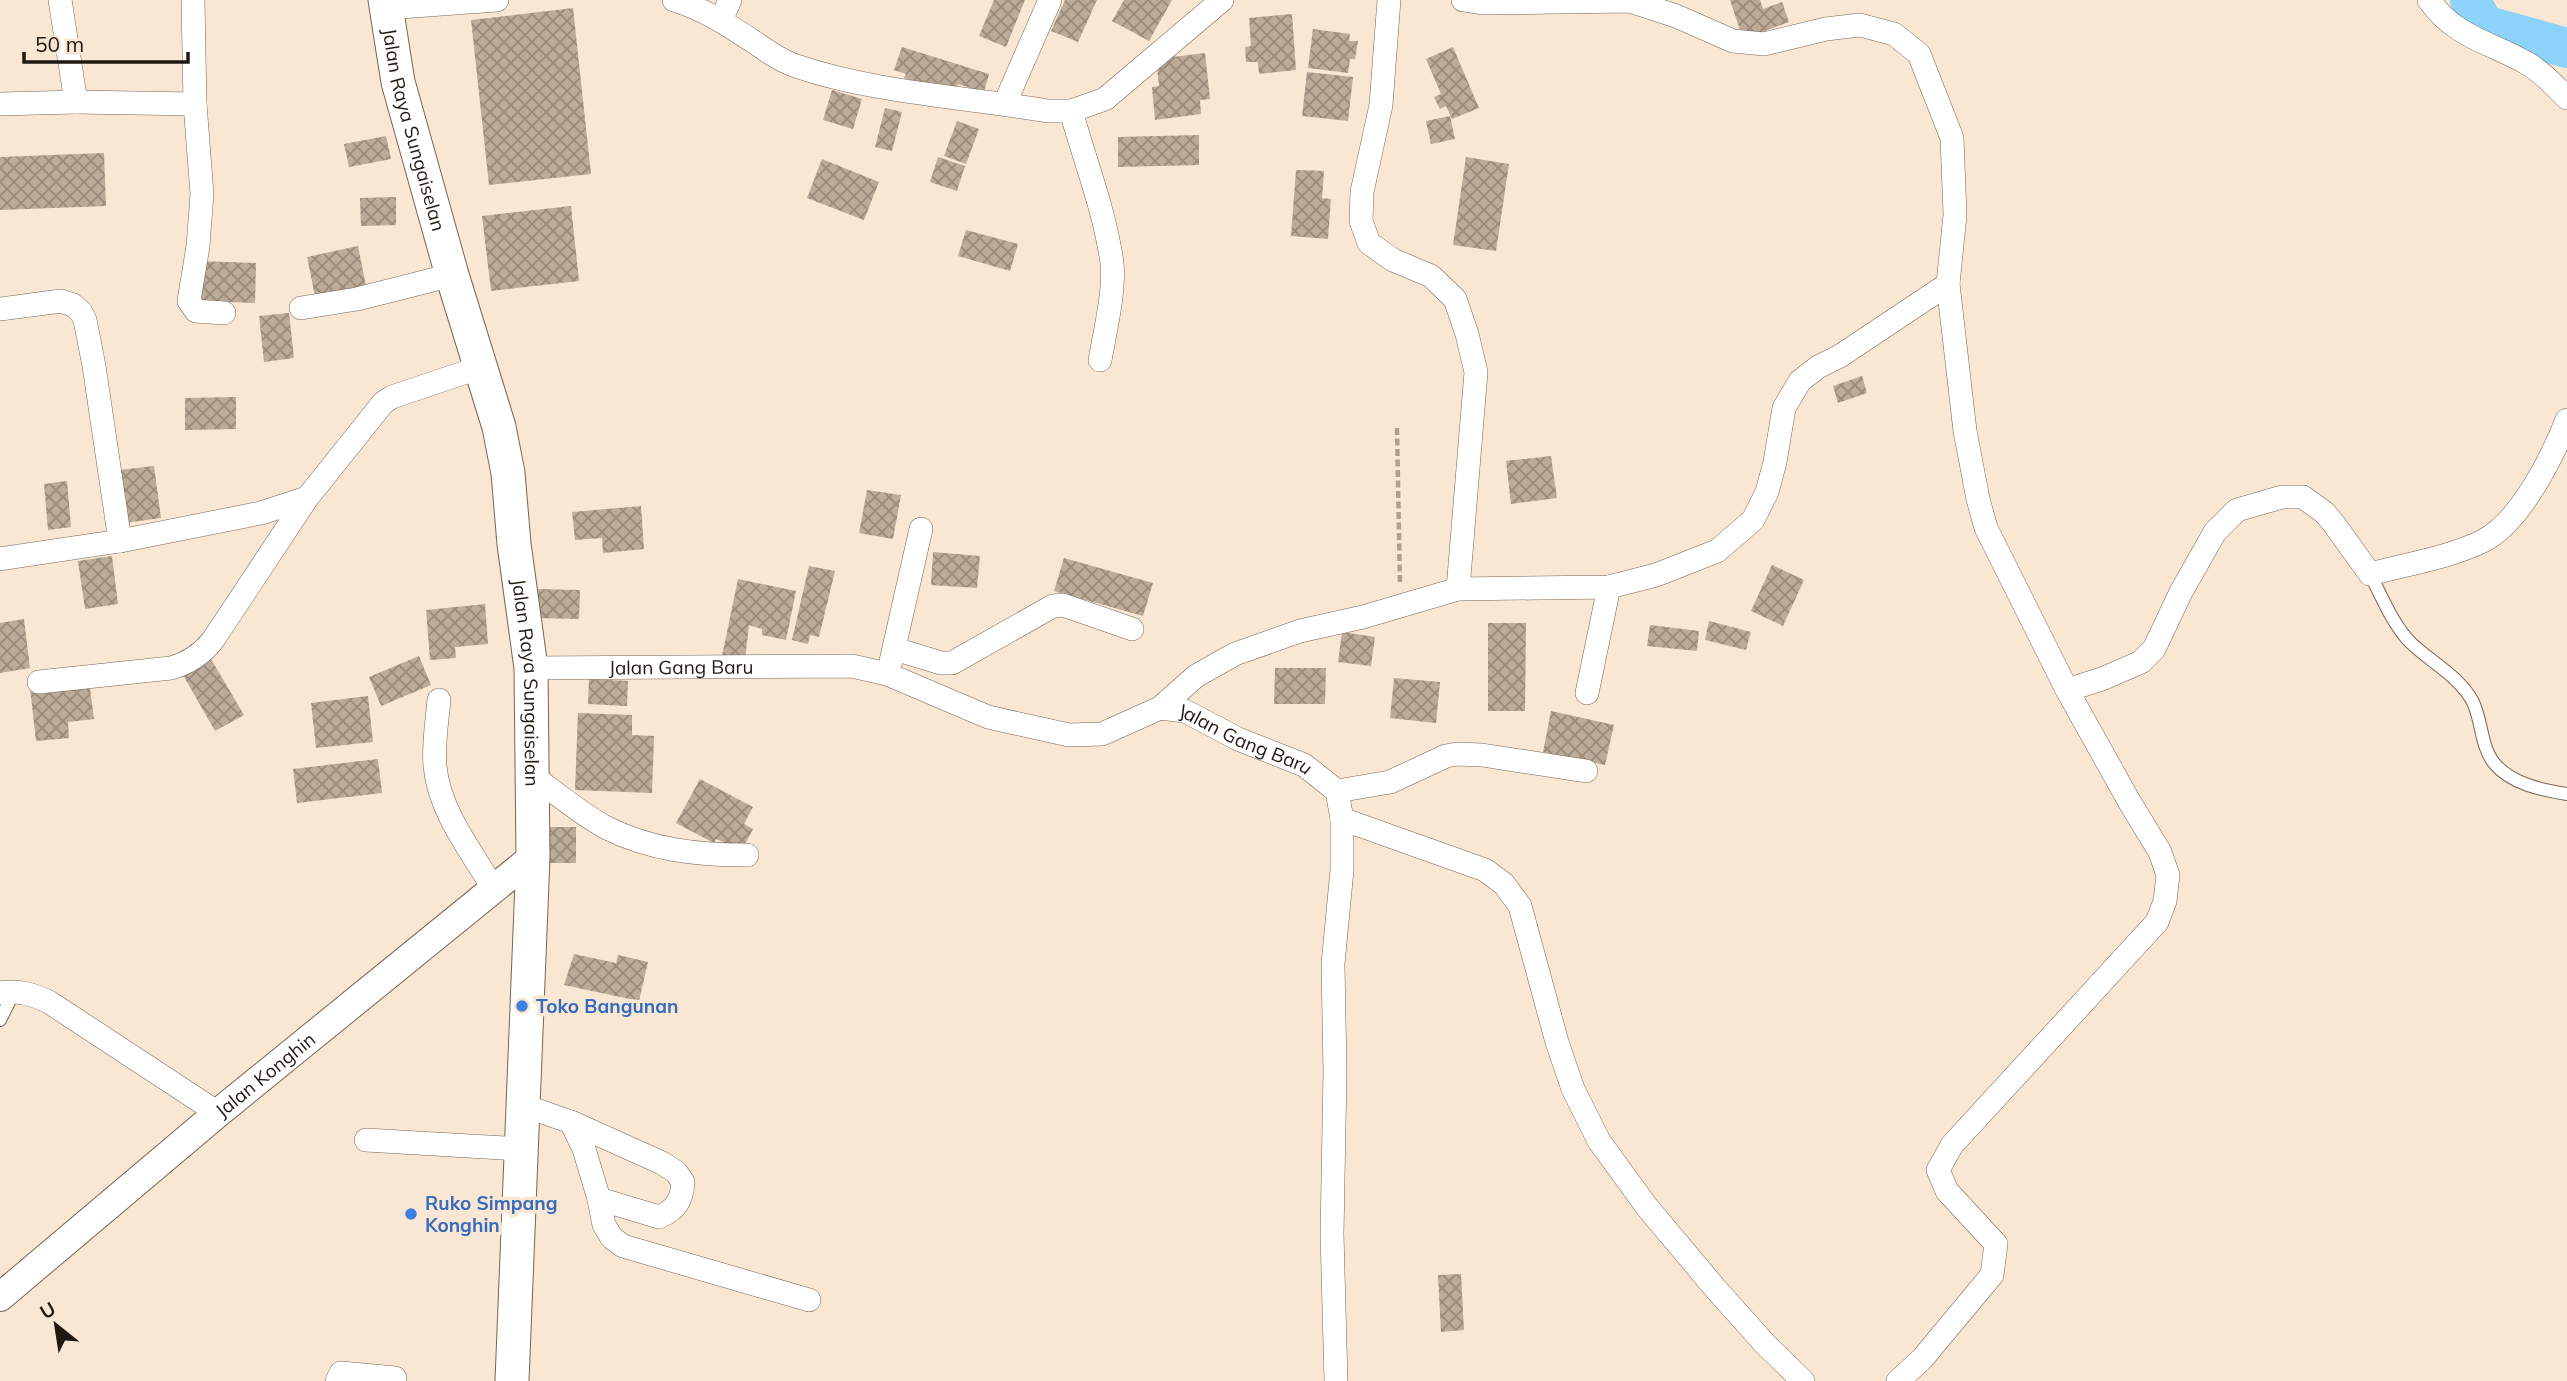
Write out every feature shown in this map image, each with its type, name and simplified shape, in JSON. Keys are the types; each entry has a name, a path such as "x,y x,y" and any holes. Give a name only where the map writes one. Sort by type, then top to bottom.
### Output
{"main road":[{"name":"Jalan Raya Sungaiselan","path":"385,4 398,82 452,275 499,427 508,473 514,544 531,668 533,857 512,1381"}],"street":[{"path":"60,0 76,102"},
{"path":"193,0 195,104 202,210 189,301 196,311 223,313"},
{"path":"385,4 497,0"},
{"path":"674,0 693,6 725,10 777,57 792,65 892,87 1048,111 1071,111 1105,99 1221,0"},
{"path":"1005,103 1050,0"},
{"path":"1389,0 1381,104 1362,192 1361,221 1369,243 1393,260 1431,276 1455,299 1468,334 1476,372 1458,589"},
{"path":"1463,0 1483,3 1631,1 1676,16 1733,41 1764,44 1826,29 1860,25 1894,34 1919,54 1952,138 1955,215 1948,284 1965,431 1986,528 2067,690 2160,852 2168,875 2165,901 2157,922 1952,1145 1938,1170 1947,1191 1996,1244 1992,1275 1922,1359 1898,1381"},
{"path":"2429,0 2448,22 2463,34 2527,64 2543,74 2567,98"},
{"path":"0,104 195,104"},
{"path":"1071,111 1097,199 1112,265 1100,360"},
{"path":"301,308 357,299 452,275"},
{"path":"1160,708 1196,676 1235,654 1300,631 1458,589 1609,587 1656,575 1717,551 1754,520 1767,492 1784,408 1800,382 1948,284"},
{"path":"0,309 61,301 73,305 81,312 85,320 93,366 120,541"},
{"path":"39,682 171,668 195,657 213,640 307,498 383,403 392,397 481,367"},
{"path":"2067,690 2141,662 2154,649 2214,532 2237,510 2282,497 2303,497 2325,513 2370,574 2423,562 2484,540 2516,514 2560,438 2567,419"},
{"path":"0,559 120,541 261,513 307,498"},
{"path":"887,674 921,529"},
{"path":"1587,693 1609,587"},
{"path":"895,649 941,663 952,663 1052,606 1063,605 1132,629"},
{"name":"Jalan Gang Baru","path":"531,668 842,665 887,674 988,717 1069,735 1102,734 1160,708 1185,711 1238,739 1304,765 1337,791"},
{"path":"439,700 435,765 439,786 449,814 494,889"},
{"path":"1336,1381 1332,1234 1335,1072 1333,964 1342,870 1342,819 1337,791 1390,782 1446,755 1457,754 1482,755 1586,771"},
{"path":"534,777 604,826 634,840 671,850 709,855 747,855"},
{"path":"1342,819 1485,870 1504,884 1520,906 1556,1042 1573,1089 1599,1141 1647,1207 1715,1288 1765,1344 1804,1381"},
{"name":"Jalan Konghin","path":"0,1297 218,1113 533,857"},
{"path":"8,992 34,995 49,1002 218,1113"},
{"path":"522,1105 571,1122 662,1163 676,1172 683,1182 682,1196 676,1207 659,1217 599,1199"},
{"path":"571,1122 584,1149 604,1225 612,1238 623,1246 809,1300"},
{"path":"366,1140 521,1149"},
{"path":"337,1381 341,1373 395,1378"}],"lane":[{"path":"2370,574 2410,642 2452,676 2473,701 2493,762 2522,782 2543,790 2567,794"},
{"path":"0,1020 8,992"}],"path":[{"path":"1397,428 1400,606"}],"building":[{"path":"994,0 1025,0 1006,47 979,36"},
{"path":"1065,0 1097,0 1078,42 1051,31"},
{"path":"1124,0 1172,0 1149,41 1112,21"},
{"path":"1730,0 1760,0 1763,9 1782,2 1789,22 1743,39"},
{"path":"573,8 591,174 489,185 471,20"},
{"path":"1292,14 1296,70 1259,74 1258,62 1246,62 1245,47 1251,46 1249,18"},
{"path":"1313,29 1350,34 1349,41 1358,41 1355,59 1350,59 1348,73 1308,68"},
{"path":"902,47 989,74 984,92 958,84 956,89 937,83 936,88 904,78 906,74 894,70"},
{"path":"1453,47 1479,108 1452,119 1446,106 1440,109 1434,97 1441,94 1426,59"},
{"path":"1205,53 1210,99 1200,100 1201,114 1155,120 1152,87 1159,86 1156,59"},
{"path":"1307,72 1353,77 1348,121 1302,116"},
{"path":"832,90 862,99 853,129 823,120"},
{"path":"885,108 902,112 892,151 875,147"},
{"path":"1450,116 1455,139 1431,144 1426,121"},
{"path":"957,121 979,129 966,164 944,156"},
{"path":"1199,135 1199,165 1118,167 1118,137"},
{"path":"386,136 391,159 349,167 344,144"},
{"path":"104,153 106,206 0,210 0,157"},
{"path":"938,157 965,166 957,191 930,182"},
{"path":"1466,157 1509,164 1496,251 1453,245"},
{"path":"822,159 879,182 864,220 807,198"},
{"path":"1296,170 1324,171 1322,198 1331,199 1328,239 1291,236"},
{"path":"396,197 396,225 361,226 360,198"},
{"path":"571,206 579,281 491,291 482,216"},
{"path":"966,230 1018,244 1010,271 958,256"},
{"path":"358,246 367,291 316,301 307,257"},
{"path":"198,261 256,263 255,303 197,301"},
{"path":"289,313 294,358 264,362 259,316"},
{"path":"1862,376 1867,393 1838,403 1833,386"},
{"path":"236,397 236,429 185,430 185,398"},
{"path":"1551,456 1557,498 1511,504 1506,461"},
{"path":"154,466 161,518 125,523 119,470"},
{"path":"67,481 71,527 48,530 44,484"},
{"path":"867,490 901,495 893,539 859,533"},
{"path":"641,506 644,549 603,553 602,538 575,540 572,512"},
{"path":"933,552 980,556 977,588 931,585"},
{"path":"112,556 118,604 85,609 78,561"},
{"path":"1064,558 1153,583 1143,616 1054,591"},
{"path":"1772,565 1804,580 1783,626 1751,611"},
{"path":"809,566 835,571 819,637 810,635 808,644 792,640"},
{"path":"738,579 796,591 786,640 762,635 762,629 749,625 745,660 721,661"},
{"path":"538,589 580,590 579,619 537,618"},
{"path":"485,604 488,644 455,647 456,658 430,660 426,610"},
{"path":"24,619 30,668 0,673 0,623"},
{"path":"1709,621 1751,632 1746,650 1705,640"},
{"path":"1488,623 1526,623 1525,711 1488,711"},
{"path":"1650,625 1699,631 1697,651 1647,646"},
{"path":"1342,632 1375,637 1371,666 1338,662"},
{"path":"419,656 431,685 381,706 369,677"},
{"path":"211,659 244,715 215,731 183,675"},
{"path":"1275,668 1326,668 1325,704 1274,704"},
{"path":"1394,678 1440,682 1436,723 1390,718"},
{"path":"589,679 628,681 627,706 588,704"},
{"path":"89,681 94,719 68,722 69,738 36,741 30,688"},
{"path":"368,696 373,742 316,748 311,703"},
{"path":"1551,711 1614,725 1605,765 1543,752"},
{"path":"578,713 632,715 632,735 654,736 652,793 575,790"},
{"path":"378,759 382,793 297,803 293,769"},
{"path":"700,779 753,807 744,824 753,829 742,850 716,839 714,843 676,823"},
{"path":"549,827 576,827 576,863 549,863"},
{"path":"574,954 616,963 618,955 648,962 639,1001 564,985"},
{"path":"1461,1274 1464,1330 1441,1332 1438,1275"}],"waterway":[{"path":"2470,0 2484,25 2567,48"}],"place":[{"name":"Toko Bangunan","path":"522,1006"},
{"name":"Ruko Simpang Konghin","path":"411,1214"}]}
